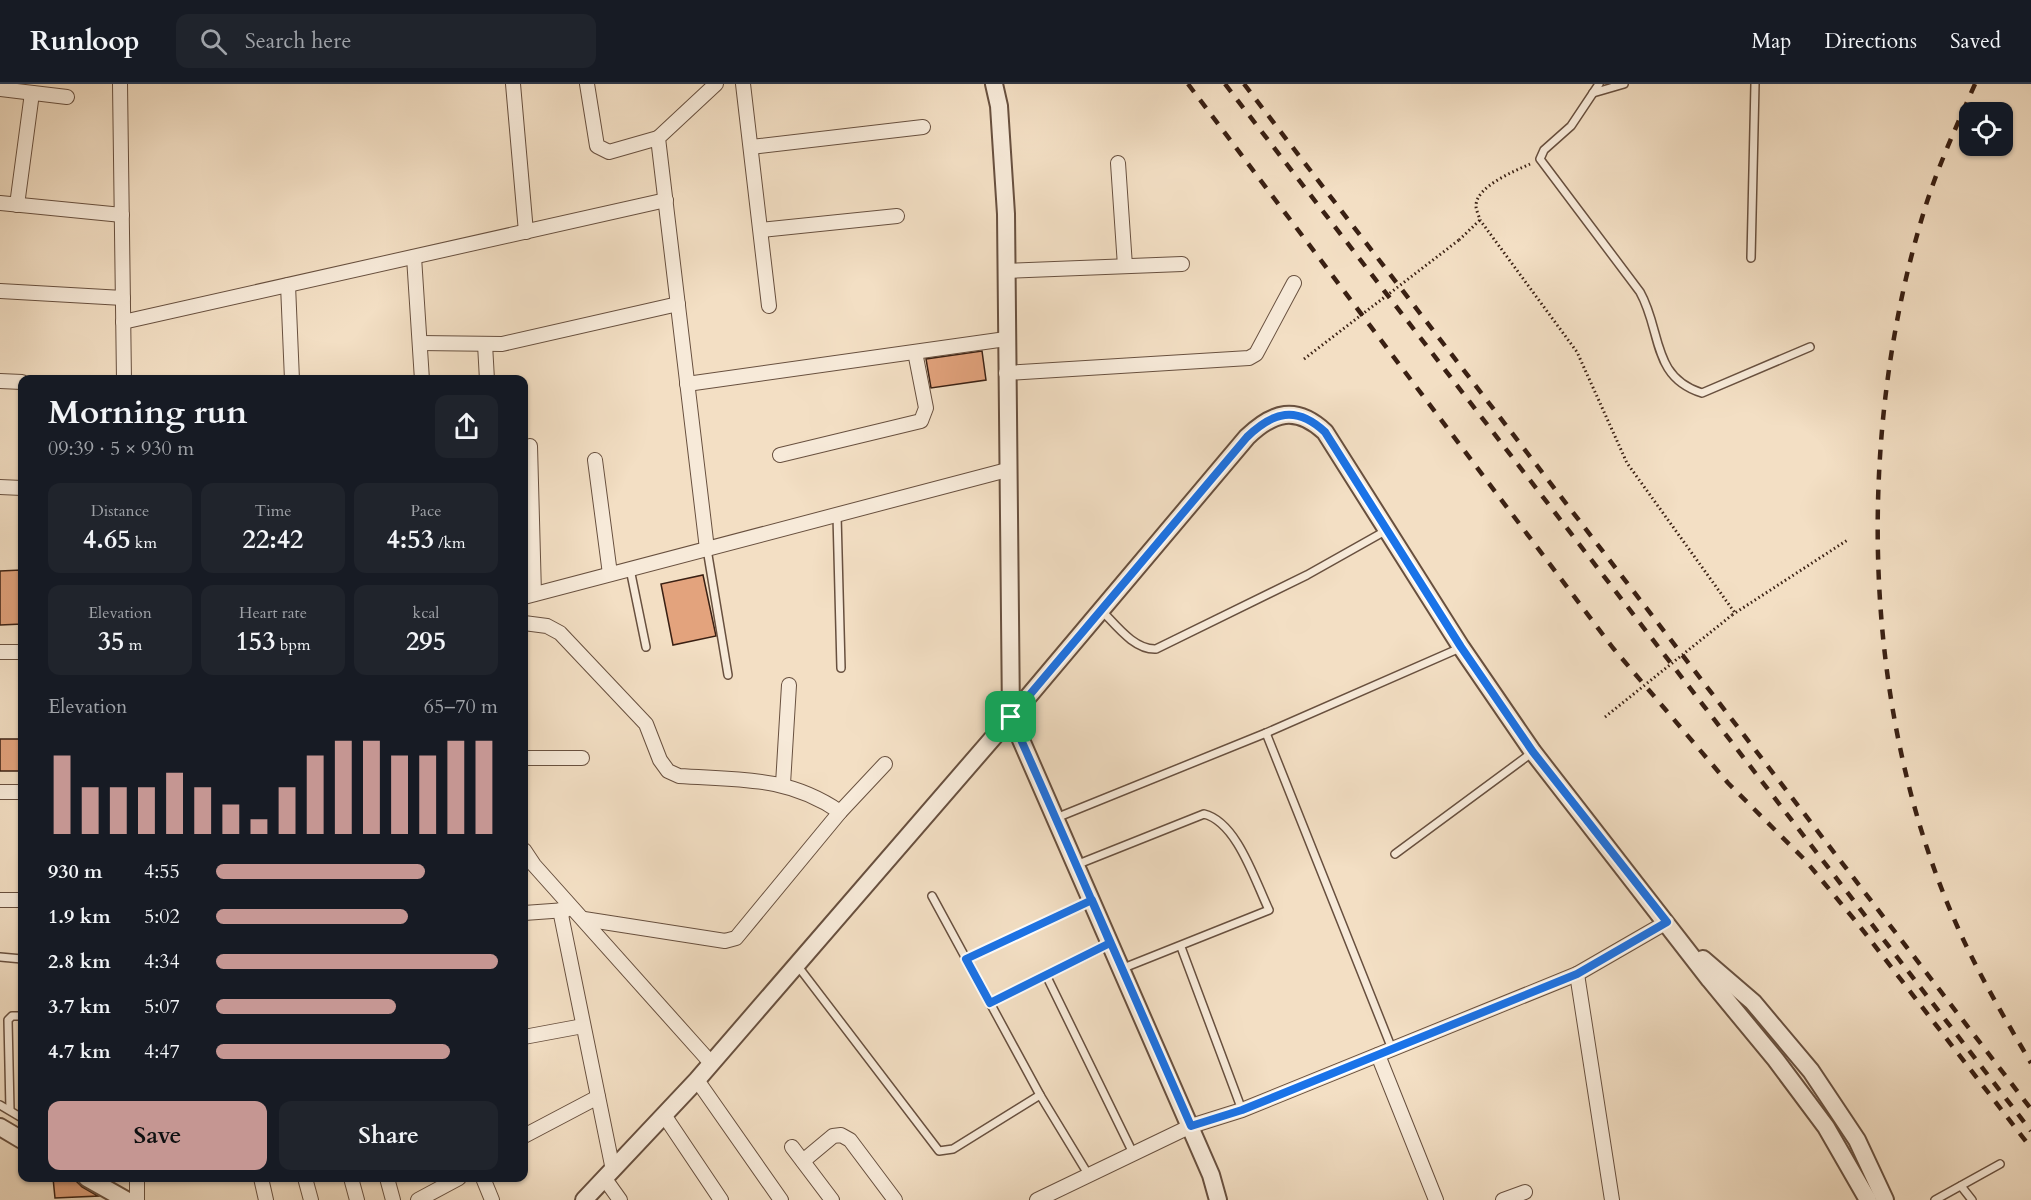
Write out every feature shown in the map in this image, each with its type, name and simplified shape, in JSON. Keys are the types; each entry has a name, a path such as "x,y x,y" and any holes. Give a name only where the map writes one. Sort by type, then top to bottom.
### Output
{"street":[{"path":"120,84 124,375"},
{"path":"513,84 526,232"},
{"path":"587,84 597,146 602,151 609,152 658,138 716,84"},
{"path":"742,84 769,306"},
{"path":"994,84 999,106 1002,149 1006,271 1011,717 1191,1126 1211,1175 1218,1200"},
{"path":"0,88 67,97"},
{"path":"17,205 32,93"},
{"path":"751,147 922,127"},
{"path":"658,138 707,549"},
{"path":"1118,162 1125,266"},
{"path":"123,322 666,200"},
{"path":"0,203 122,215"},
{"path":"761,231 897,216"},
{"path":"414,256 422,375"},
{"path":"1006,271 1182,264"},
{"path":"1006,373 1250,358 1256,354 1294,283"},
{"path":"288,285 292,375"},
{"path":"0,291 123,298"},
{"path":"420,343 502,344 678,304"},
{"path":"687,384 1006,339"},
{"path":"485,344 487,375"},
{"path":"780,454 921,421 926,408 915,352"},
{"path":"0,381 18,382"},
{"path":"584,1200 697,1080 1011,717 1247,437 1264,421 1281,415 1296,415 1313,421 1325,432 1461,647 1533,752 1826,1127 1868,1200"},
{"path":"530,446 529,595 1007,470"},
{"path":"595,460 610,574"},
{"path":"0,488 18,488"},
{"path":"528,624 547,626 560,633 646,724 660,760 668,771 679,776 761,780 783,784 822,799 840,812"},
{"path":"0,652 18,652"},
{"path":"783,784 789,685"},
{"path":"528,758 582,758"},
{"path":"528,913 560,910 725,940 736,938 840,812 885,764"},
{"path":"0,804 0,792 18,792"},
{"path":"528,855 534,865 711,1063"},
{"path":"0,900 18,900"},
{"path":"560,910 598,1097 609,1174 620,1200"},
{"path":"1036,1200 1191,1126 1242,1110 1577,974 1667,922"},
{"path":"1681,941 1753,1002 1811,1071 1857,1140 1885,1200"},
{"path":"1577,974 1612,1200"},
{"path":"528,1036 584,1026"},
{"path":"1378,1055 1436,1200"},
{"path":"697,1080 781,1200"},
{"path":"528,1134 598,1097"},
{"path":"664,1115 721,1200"},
{"path":"0,1127 18,1138"},
{"path":"803,1161 832,1136 841,1134 850,1140 895,1200"},
{"path":"792,1147 832,1200"},
{"path":"94,1182 126,1200"},
{"path":"137,1182 137,1200"},
{"path":"262,1182 266,1200"},
{"path":"306,1182 310,1200"},
{"path":"352,1182 357,1200"},
{"path":"388,1182 393,1200"},
{"path":"418,1200 452,1182"},
{"path":"485,1182 492,1200"},
{"path":"1503,1200 1525,1192"}],"lane":[{"path":"1599,84 1571,126 1544,150 1540,159 1640,292 1650,309 1664,364 1675,379 1690,389 1702,393 1715,390 1810,347"},
{"path":"1593,93 1624,84"},
{"path":"1751,258 1755,84"},
{"path":"837,514 841,668"},
{"path":"1101,610 1138,645 1146,649 1156,649 1306,575 1387,530"},
{"path":"707,549 728,675"},
{"path":"630,569 646,646"},
{"path":"1056,818 1266,734 1461,647"},
{"path":"1266,734 1392,1049"},
{"path":"1395,854 1533,752"},
{"path":"1076,866 1204,814 1217,817 1232,833 1269,910 1121,969"},
{"path":"932,896 1040,1095 1088,1174"},
{"path":"966,959 1092,900"},
{"path":"990,1003 1110,943"},
{"path":"1181,947 1242,1110"},
{"path":"0,957 18,959"},
{"path":"796,965 939,1151 953,1149 1040,1095"},
{"path":"1046,975 1133,1154"},
{"path":"10,1110 8,1020 12,1016 18,1016"},
{"path":"0,1104 18,1115"},
{"path":"1935,1200 2000,1164"},
{"path":"1961,1186 1972,1200"}],"path":[{"path":"1540,159 1495,182 1480,194 1476,205 1480,220 1577,352 1628,463 1733,614"},
{"path":"1304,359 1459,240 1480,220"},
{"path":"1605,717 1733,614 1849,539"}],"building":[{"path":"982,351 986,380 931,388 926,359"},
{"path":"18,570 18,624 0,625 0,571"},
{"path":"703,575 716,636 673,645 661,584"},
{"path":"0,739 18,739 18,771 0,771"},
{"path":"53,1182 77,1182 98,1196 55,1198"}],"railway":[{"path":"1188,84 1613,648 1728,783 1805,860 1858,924 2031,1148"},
{"path":"1225,84 2031,1131"},
{"path":"1244,84 2031,1109"},
{"path":"1975,84 1930,192 1902,295 1887,385 1879,478 1878,571 1886,664 1902,755 1926,844 1966,945 2031,1063"}],"route":[{"path":"1011,717 1065,838 1092,900 1110,943 990,1003 966,959 1092,900 1191,1126 1242,1110 1577,974 1667,922 1533,752 1461,647 1325,432 1313,421 1296,415 1281,415 1264,421 1247,437 1011,717"}]}
